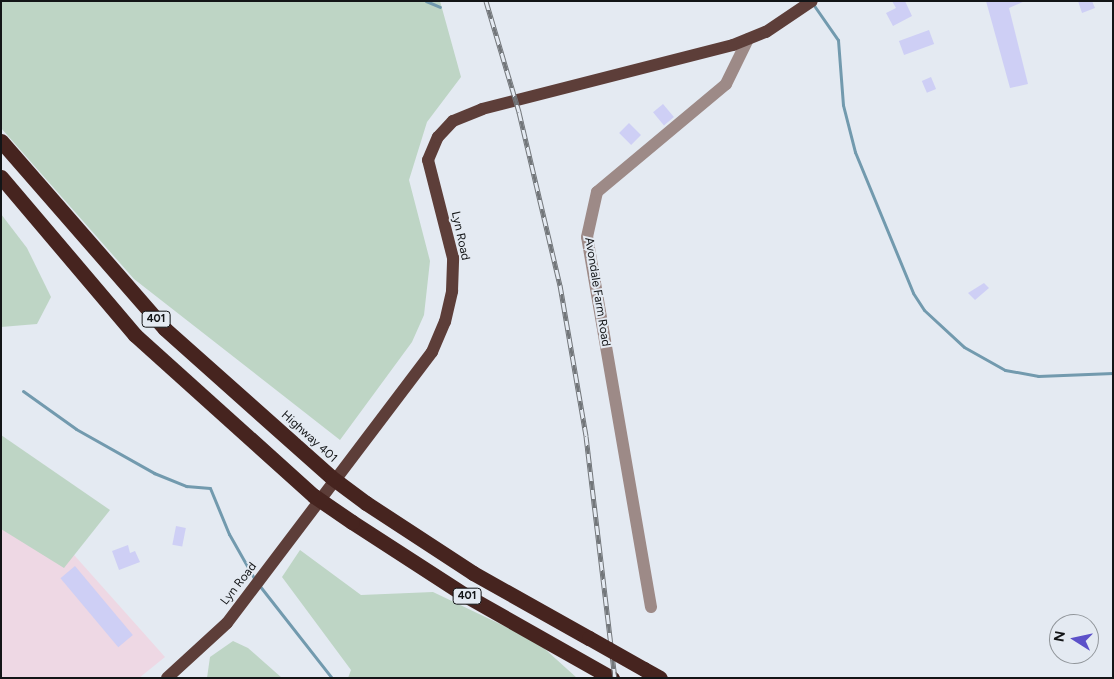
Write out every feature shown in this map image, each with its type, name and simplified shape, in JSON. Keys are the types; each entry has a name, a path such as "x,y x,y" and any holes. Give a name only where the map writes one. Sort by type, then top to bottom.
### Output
{"highway":[{"name":"Highway 401","path":"1,141 165,330 331,477 366,503 473,573 660,678"},
{"name":"401","path":"1,176 135,335 314,496 465,595 612,678"}],"main road":[{"name":"Lyn Road","path":"167,678 227,623 432,352 445,322 452,283 452,258 446,226 430,180 428,160 438,136 453,121 482,109 748,39 797,14 812,1"}],"street":[{"name":"Avondale Farm Road","path":"651,606 587,236 597,192 726,84 748,39"}],"shaded area":[{"path":"1,473 165,657 139,678 1,678"}],"green space":[{"path":"1,1 440,1 461,77 427,122 409,180 430,261 424,315 412,342 340,440 134,279 1,128"},
{"path":"1,214 27,248 51,297 37,324 1,327"},
{"path":"1,435 110,510 64,568 1,529"},
{"path":"300,550 361,595 433,592 536,641 577,678 348,678 351,670 282,577"},
{"path":"233,641 248,648 282,678 207,678 210,657"}],"building":[{"path":"892,1 905,1 912,16 893,26 886,13 896,8"},
{"path":"986,1 1025,1 1009,8 1028,84 1010,88"},
{"path":"1078,1 1092,1 1095,8 1082,13"},
{"path":"929,30 934,44 904,55 899,41"},
{"path":"931,77 936,89 927,93 922,81"},
{"path":"663,104 674,117 664,125 653,112"},
{"path":"629,123 641,135 631,145 619,133"},
{"path":"984,283 989,288 975,300 968,293"},
{"path":"176,526 186,528 182,547 172,545"},
{"path":"128,545 130,553 135,551 140,562 119,570 112,551"},
{"path":"75,566 133,635 118,647 60,578"}],"waterway":[{"path":"426,1 440,7"},
{"path":"813,4 838,40 843,105 855,152 913,293 924,310 964,347 1005,370 1038,376 1113,373"},
{"path":"23,391 76,429 154,473 186,486 210,488 229,534 255,580"},
{"path":"259,585 332,678"}],"railway":[{"path":"486,1 519,112 560,285 586,436 615,678"}]}
